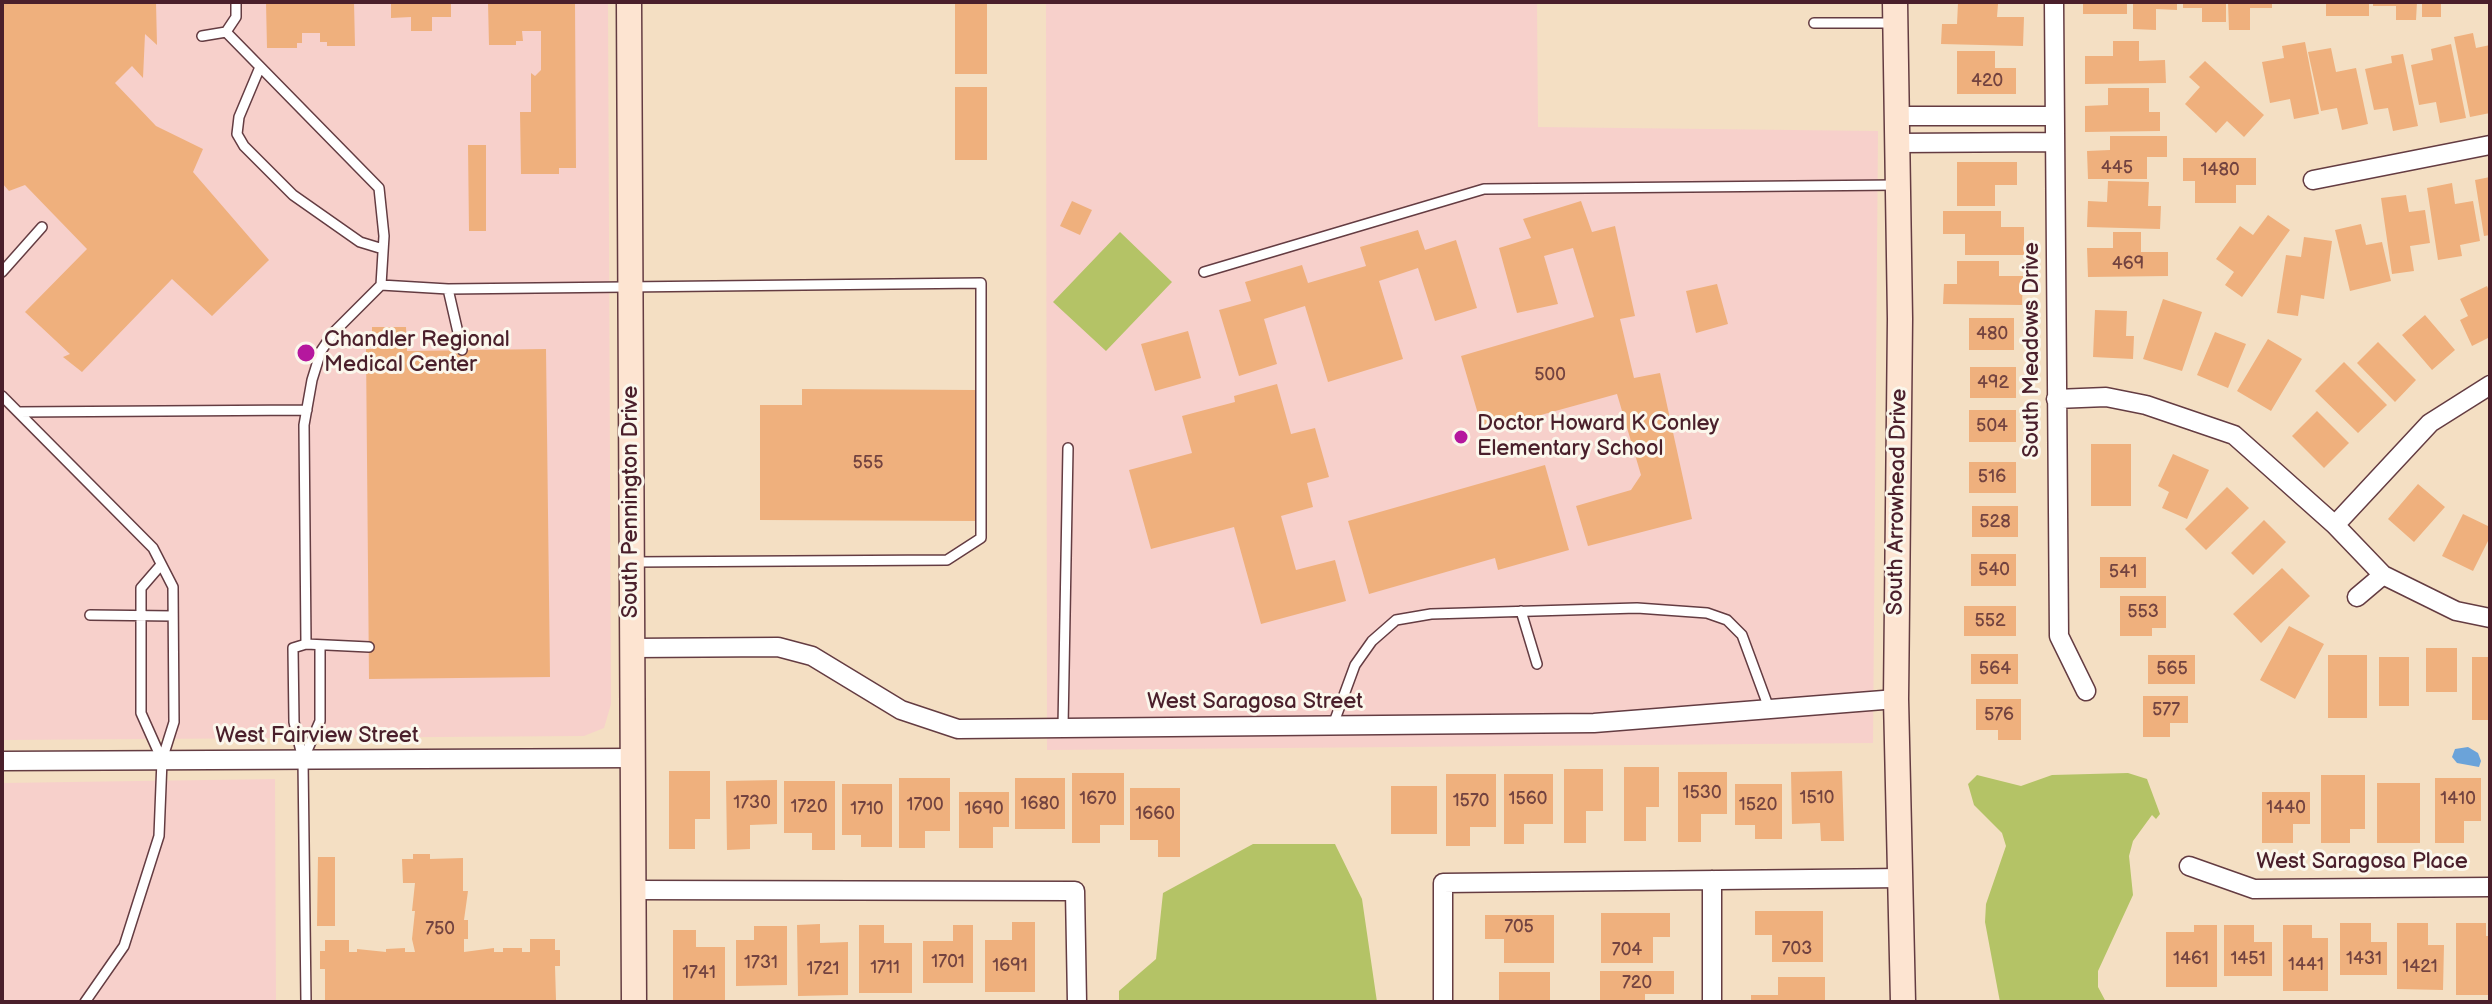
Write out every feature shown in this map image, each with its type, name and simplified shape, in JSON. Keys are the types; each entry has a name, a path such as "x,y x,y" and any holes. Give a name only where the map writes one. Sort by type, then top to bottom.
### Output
{"street":[{"name":"South Pennington Drive","path":"629,2 634,1002"},
{"name":"South Meadows Drive","path":"2054,2 2059,636 2086,691"},
{"name":"South Arrowhead Drive","path":"1895,12 1899,185 1896,699 1903,1002"},
{"path":"1897,116 2054,116"},
{"path":"1898,143 2054,142"},
{"path":"2313,180 2490,145"},
{"path":"2335,525 2430,423 2490,385"},
{"path":"2056,399 2106,397 2146,405 2234,435 2335,525 2383,575 2456,611 2490,618"},
{"path":"2357,597 2383,575"},
{"name":"West Saragosa Street","path":"632,648 778,647 812,656 901,710 958,729 1594,723 1896,699"},
{"name":"West Fairview Street","path":"2,761 632,758"},
{"name":"West Saragosa Place","path":"2189,866 2254,889 2490,887"},
{"path":"1443,1002 1443,883 1902,878"},
{"path":"1712,880 1712,1002"},
{"path":"634,890 1075,891 1077,1002"}],"lane":[{"path":"202,36 226,32 236,17 236,2"},
{"path":"1814,23 1895,12"},
{"path":"226,32 379,188 383,249 381,285 334,332 321,351 307,410 306,644"},
{"path":"260,67 239,117 237,134 244,146 293,195 360,242 383,249"},
{"path":"1204,272 1484,189 1899,185"},
{"path":"2,272 42,227"},
{"path":"381,285 448,289 630,284 981,283 981,538 947,560 631,562"},
{"path":"448,289 462,350"},
{"path":"2,396 153,548 173,587 174,722 162,760 159,836 139,909 124,946 85,1002"},
{"path":"18,412 307,410"},
{"path":"1063,727 1068,448"},
{"path":"160,566 141,588 141,713 162,760"},
{"path":"1332,726 1355,665 1387,625 1431,614 1637,608 1698,612 1727,620 1742,635 1770,711"},
{"path":"1521,611 1537,664"},
{"path":"90,615 173,616"},
{"path":"306,1002 303,760 294,722 293,648 306,644 320,648 369,647"},
{"path":"303,760 320,721 320,648"}],"shaded area":[{"name":"Chandler Regional Medical Center","path":"2,2 608,2 611,704 604,728 584,736 2,740"},
{"name":"Doctor Howard K Conley Elementary School","path":"1046,2 1537,2 1538,127 1878,131 1873,743 1047,750"},
{"path":"275,779 276,1002 2,1002 2,783"}],"green space":[{"path":"1120,232 1172,282 1106,351 1053,302"},
{"path":"2128,773 2147,779 2160,814 2156,819 2152,815 2133,841 2129,856 2133,895 2098,971 2098,987 2106,1002 2000,1002 1985,922 1986,904 2006,846 2002,833 1974,805 1968,784 1977,775 2021,786 2052,775"},
{"path":"1253,844 1335,844 1362,899 1377,1002 1119,1002 1119,991 1156,959 1163,893"}],"water":[{"path":"2468,747 2478,753 2481,761 2479,767 2457,763 2452,757 2455,749"}],"building":[{"path":"2,2 156,2 157,45 145,34 143,78 132,66 115,83 156,126 203,149 193,172 269,260 212,316 172,279 82,372 63,357 70,354 25,312 87,249 25,185 9,191 2,183"},
{"path":"266,2 354,2 355,46 327,46 327,42 320,42 320,33 302,33 302,43 297,43 297,48 267,48"},
{"path":"391,2 451,2 451,17 432,17 432,31 411,31 411,17 391,18"},
{"path":"488,2 575,2 576,168 559,168 559,174 521,174 520,112 531,112 531,73 535,76 541,70 541,31 522,31 523,41 516,41 516,45 489,45"},
{"path":"955,2 987,2 987,74 955,74"},
{"path":"2083,2 2127,2 2127,14 2083,14"},
{"path":"2133,2 2177,2 2177,10 2156,9 2156,30 2133,29"},
{"path":"2183,2 2226,2 2226,22 2202,22 2202,8 2183,8"},
{"path":"2228,2 2272,2 2272,8 2250,8 2250,30 2229,30"},
{"path":"2326,2 2369,2 2369,16 2326,16"},
{"path":"2373,2 2417,2 2416,20 2396,20 2396,6 2373,6"},
{"path":"2422,2 2441,2 2441,17 2422,17"},
{"path":"1958,3 1998,4 1997,17 2024,17 2023,46 1941,44 1942,24 1957,24"},
{"path":"2473,33 2476,48 2490,45 2490,113 2470,117 2454,37"},
{"path":"2113,41 2139,41 2139,61 2165,60 2166,83 2085,84 2085,56 2113,56"},
{"path":"2305,42 2319,114 2294,119 2290,99 2270,103 2262,62 2284,58 2282,46"},
{"path":"2451,44 2466,118 2440,123 2436,102 2419,105 2411,65 2433,60 2431,49"},
{"path":"2331,48 2336,72 2356,68 2368,124 2342,130 2337,108 2321,111 2308,52"},
{"path":"1957,51 1995,51 1995,68 2016,68 2016,94 1957,94"},
{"path":"2403,54 2418,126 2393,131 2388,108 2374,110 2365,69 2392,63 2391,56"},
{"path":"2205,61 2264,115 2244,137 2227,121 2216,133 2185,104 2200,87 2189,77"},
{"path":"955,87 987,87 987,160 955,160"},
{"path":"2108,88 2149,88 2149,112 2160,112 2160,131 2085,132 2085,106 2108,105"},
{"path":"2110,136 2167,136 2167,157 2147,157 2147,179 2088,179 2087,151 2110,150"},
{"path":"468,145 486,145 486,231 469,231"},
{"path":"2183,158 2256,158 2256,185 2236,185 2236,203 2195,203 2195,181 2183,181"},
{"path":"1957,162 2017,162 2017,185 1995,185 1995,206 1957,206"},
{"path":"2490,177 2490,235 2484,236 2475,180"},
{"path":"2108,181 2149,182 2148,206 2161,206 2160,229 2087,227 2088,201 2107,202"},
{"path":"2452,183 2455,204 2473,201 2480,241 2460,245 2462,256 2438,260 2427,188"},
{"path":"2406,195 2409,212 2425,210 2430,243 2410,246 2414,271 2392,274 2381,198"},
{"path":"1072,201 1092,210 1080,235 1060,226"},
{"path":"1581,201 1592,232 1615,226 1635,316 1620,319 1634,378 1660,373 1692,519 1588,546 1576,506 1631,490 1641,475 1617,394 1483,431 1461,356 1594,317 1573,248 1544,256 1558,304 1517,313 1499,248 1531,238 1523,219"},
{"path":"1943,211 2001,211 2001,227 2024,227 2024,255 1965,255 1965,234 1943,234"},
{"path":"2268,215 2290,230 2242,297 2225,285 2234,272 2216,259 2240,226 2253,235"},
{"path":"2361,224 2366,245 2382,242 2391,281 2350,291 2335,230"},
{"path":"1418,230 1425,250 1456,240 1477,308 1435,321 1418,268 1379,281 1403,359 1328,382 1305,306 1264,319 1277,364 1239,376 1219,310 1251,301 1245,282 1302,265 1308,283 1366,266 1360,247"},
{"path":"2113,232 2141,232 2141,252 2168,252 2168,276 2088,277 2087,248 2113,248"},
{"path":"2304,237 2332,241 2324,299 2301,295 2298,316 2277,313 2286,255 2301,257"},
{"path":"1957,261 1999,261 1999,276 2023,276 2022,305 1943,304 1944,284 1957,284"},
{"path":"1717,284 1728,324 1696,333 1686,291"},
{"path":"2487,286 2490,293 2490,337 2472,346 2460,320 2468,316 2460,299"},
{"path":"2163,299 2202,312 2182,371 2143,359"},
{"path":"2095,310 2127,311 2126,336 2134,336 2133,359 2093,357"},
{"path":"2425,315 2455,350 2432,370 2402,335"},
{"path":"1969,318 2014,318 2014,350 1969,350"},
{"path":"372,327 406,327 407,351 546,349 550,677 369,679 366,349 372,349"},
{"path":"1188,331 1201,378 1155,391 1141,344"},
{"path":"2215,332 2246,344 2228,388 2197,375"},
{"path":"2268,339 2302,359 2271,411 2237,391"},
{"path":"2378,342 2416,380 2395,402 2357,363"},
{"path":"2344,362 2387,405 2358,433 2315,391"},
{"path":"1970,367 2016,367 2016,398 1970,398"},
{"path":"1277,384 1291,434 1315,428 1329,477 1307,483 1313,507 1281,516 1296,570 1335,560 1346,601 1261,624 1234,527 1151,549 1129,470 1192,453 1182,416 1235,402 1234,396"},
{"path":"802,389 976,390 976,521 760,520 760,405 802,405"},
{"path":"1969,410 2016,410 2016,442 1969,442"},
{"path":"2317,411 2349,443 2324,468 2292,436"},
{"path":"2091,444 2131,444 2131,506 2091,506"},
{"path":"2173,454 2209,470 2187,519 2162,508 2169,492 2158,486"},
{"path":"1969,462 2016,462 2016,493 1969,493"},
{"path":"1545,465 1569,550 1498,570 1495,558 1369,594 1348,521"},
{"path":"2418,484 2445,507 2414,542 2388,519"},
{"path":"2227,487 2249,508 2206,550 2185,529"},
{"path":"1972,506 2018,506 2018,537 1972,537"},
{"path":"2463,514 2490,527 2490,537 2473,571 2442,556"},
{"path":"2264,520 2286,542 2253,575 2231,553"},
{"path":"1971,554 2016,554 2016,586 1971,586"},
{"path":"2100,557 2146,557 2146,588 2100,588"},
{"path":"2282,568 2310,596 2261,643 2233,614"},
{"path":"2120,596 2166,596 2166,628 2152,628 2152,636 2120,636"},
{"path":"1964,606 2016,606 2016,636 1964,636"},
{"path":"2289,626 2324,644 2295,699 2260,680"},
{"path":"2426,648 2457,648 2457,692 2426,692"},
{"path":"1971,654 2018,654 2018,684 1971,684"},
{"path":"2148,655 2195,655 2195,684 2148,684"},
{"path":"2328,655 2367,655 2367,718 2328,718"},
{"path":"2379,657 2409,657 2409,706 2379,706"},
{"path":"2472,657 2490,657 2490,720 2472,720"},
{"path":"2143,696 2188,696 2188,723 2170,723 2170,737 2143,737"},
{"path":"1976,699 2021,699 2021,740 1998,740 1998,730 1976,730"},
{"path":"1624,767 1659,767 1659,807 1646,807 1646,841 1624,841"},
{"path":"1564,769 1603,769 1603,811 1586,811 1586,843 1564,843"},
{"path":"669,771 710,771 710,819 695,819 695,849 669,849"},
{"path":"1842,771 1844,841 1821,841 1820,823 1792,824 1791,772"},
{"path":"1678,772 1727,772 1727,814 1701,814 1701,842 1678,842"},
{"path":"1072,773 1124,773 1124,825 1100,825 1100,843 1072,843"},
{"path":"1446,774 1496,774 1496,827 1470,827 1470,846 1446,846"},
{"path":"1504,774 1553,774 1553,824 1524,824 1524,844 1504,844"},
{"path":"2321,775 2365,775 2365,829 2350,829 2350,843 2321,843"},
{"path":"899,778 950,778 950,831 925,831 925,848 899,848"},
{"path":"1015,778 1065,778 1065,829 1015,829"},
{"path":"2435,778 2481,778 2481,821 2464,821 2464,843 2435,843"},
{"path":"777,780 777,824 750,825 750,849 727,850 726,781"},
{"path":"784,781 835,781 835,850 812,850 812,833 784,833"},
{"path":"2377,783 2420,783 2420,843 2377,843"},
{"path":"842,784 892,784 892,847 861,847 861,835 842,835"},
{"path":"1735,784 1782,784 1782,839 1755,839 1755,825 1735,825"},
{"path":"1391,786 1437,786 1437,834 1391,834"},
{"path":"1130,788 1180,788 1180,857 1158,857 1158,840 1130,840"},
{"path":"959,792 1009,792 1009,827 993,827 993,848 959,848"},
{"path":"2262,792 2310,792 2310,824 2293,824 2293,843 2262,843"},
{"path":"413,854 430,854 430,859 463,858 463,891 468,891 464,920 468,920 468,939 464,939 464,952 494,948 494,952 503,952 503,948 522,948 522,952 530,952 530,939 555,939 555,950 560,950 560,966 555,966 556,1000 325,1001 325,969 320,969 320,951 325,951 325,940 349,940 349,952 357,952 357,949 386,952 386,949 405,948 405,952 415,952 412,939 415,911 412,911 415,883 403,883 402,859 413,859"},
{"path":"318,857 335,857 335,926 317,926"},
{"path":"1755,911 1823,911 1823,962 1772,962 1772,935 1755,935"},
{"path":"1601,913 1670,913 1670,937 1653,937 1653,963 1601,963"},
{"path":"1485,915 1554,915 1554,963 1504,963 1504,939 1485,939"},
{"path":"1012,922 1035,922 1035,992 985,992 985,940 1012,940"},
{"path":"2340,923 2371,923 2371,942 2387,942 2387,975 2340,975"},
{"path":"2397,923 2428,923 2428,945 2444,945 2443,990 2397,989"},
{"path":"2456,923 2486,923 2486,936 2490,936 2490,995 2456,995"},
{"path":"820,924 820,943 848,942 848,995 798,996 797,925"},
{"path":"859,925 884,925 884,943 912,943 912,993 859,993"},
{"path":"953,925 973,925 973,983 923,983 923,941 953,941"},
{"path":"2194,925 2217,925 2217,987 2166,987 2166,932 2194,932"},
{"path":"2224,925 2254,925 2254,942 2272,942 2272,976 2224,976"},
{"path":"2283,925 2312,925 2312,938 2328,938 2328,991 2283,991"},
{"path":"754,926 787,926 787,985 736,986 736,940 754,940"},
{"path":"673,930 696,930 696,947 725,947 725,1000 673,1000"},
{"path":"1600,971 1674,971 1674,994 1645,994 1645,1002 1600,1002"},
{"path":"1499,972 1550,972 1550,1002 1499,1002"},
{"path":"1778,977 1825,977 1825,1002 1751,1002 1751,995 1778,995"}],"place":[{"name":"Chandler Regional Medical Center","path":"306,353"},
{"name":"Doctor Howard K Conley Elementary School","path":"1461,437"}]}
